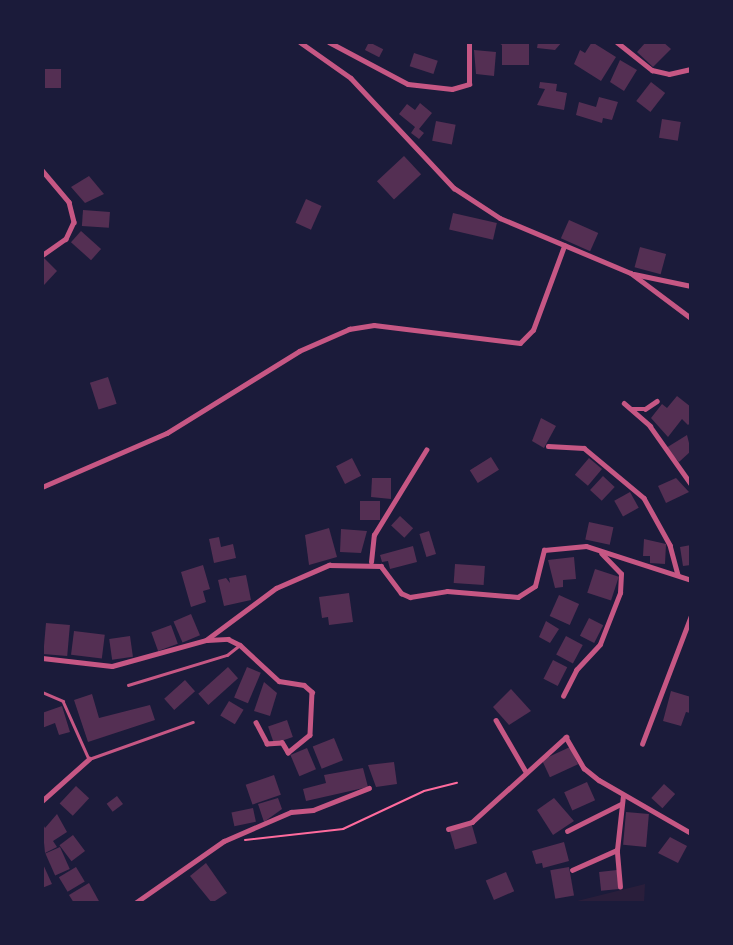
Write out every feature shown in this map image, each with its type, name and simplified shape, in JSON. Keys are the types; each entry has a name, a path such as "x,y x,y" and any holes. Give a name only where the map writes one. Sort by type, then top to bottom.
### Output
{"street":[{"path":"300,42 351,78 454,188 500,219 631,273 691,286"},
{"path":"329,42 408,84 452,89 470,84 469,42"},
{"path":"617,42 652,70 669,74 691,69"},
{"path":"42,170 74,215 69,234 42,256"},
{"path":"42,486 167,433 299,351 349,329 374,325 520,343 533,330 564,246"},
{"path":"631,273 691,318"},
{"path":"631,409 645,409 657,401"},
{"path":"624,402 650,426 691,484"},
{"path":"548,446 582,446 644,498 670,545 678,576"},
{"path":"371,562 374,536 426,450"},
{"path":"206,640 234,616 299,575 329,565 371,562 385,570 404,596 447,591 518,597 535,586 541,556 548,548 586,546 691,580"},
{"path":"563,696 576,670 600,644 620,593 621,574 600,551"},
{"path":"642,744 691,616"},
{"path":"42,658 113,666 206,640 228,639 240,645 279,681 308,687 314,699 310,735 288,753 282,743 267,744 256,723"},
{"path":"496,720 526,771"},
{"path":"448,829 472,822 566,737 584,768 623,796 691,833"},
{"path":"42,801 89,760"},
{"path":"135,903 224,841 291,812 313,810 369,788"},
{"path":"620,887 617,850 623,796"},
{"path":"567,831 621,803"},
{"path":"572,870 617,850"}],"lane":[{"path":"128,685 227,654 240,645"},
{"path":"42,692 63,701 89,760 193,722"}],"path":[{"path":"224,841 282,839 343,829 424,791 457,782"}],"shaded area":[{"path":"645,884 644,903 569,903"}],"building":[{"path":"369,42 383,49 379,57 365,50"},
{"path":"497,42 529,42 529,65 502,65 502,45"},
{"path":"538,42 562,42 555,50 537,48"},
{"path":"592,42 616,57 601,81 574,64 580,50 585,53"},
{"path":"646,42 663,42 671,49 653,67 637,52"},
{"path":"474,50 496,52 494,76 476,74"},
{"path":"414,53 438,61 433,74 410,66"},
{"path":"620,60 637,70 624,91 610,82"},
{"path":"45,69 61,69 61,88 45,88"},
{"path":"540,82 557,84 556,91 567,93 564,110 537,105 545,89 539,88"},
{"path":"651,82 665,93 650,112 636,101"},
{"path":"599,97 618,102 612,120 603,118 602,123 576,115 579,102 596,107"},
{"path":"420,103 432,113 419,129 424,133 419,139 411,133 415,127 399,114 407,104 415,110"},
{"path":"662,119 681,122 678,141 659,138"},
{"path":"436,121 456,125 452,144 432,141"},
{"path":"404,156 421,174 394,200 377,181"},
{"path":"89,176 104,194 85,203 71,187"},
{"path":"306,199 322,206 311,230 295,223"},
{"path":"83,210 110,212 109,228 82,226"},
{"path":"453,213 497,223 493,240 449,230"},
{"path":"569,220 598,233 590,251 561,238"},
{"path":"81,231 101,249 91,260 71,242"},
{"path":"640,247 666,254 661,274 635,267"},
{"path":"42,256 57,271 44,285 42,283"},
{"path":"108,377 117,404 99,410 90,383"},
{"path":"677,396 691,407 691,422 688,425 682,419 668,437 651,418 662,404 667,408"},
{"path":"541,418 556,426 544,448 532,441"},
{"path":"687,435 691,451 679,462 666,448"},
{"path":"491,457 499,470 478,483 470,470"},
{"path":"352,458 361,476 345,484 336,466"},
{"path":"589,458 602,469 588,486 575,475"},
{"path":"603,476 615,487 602,501 590,490"},
{"path":"372,478 391,478 391,499 371,497"},
{"path":"676,478 689,492 666,503 658,486"},
{"path":"630,492 639,508 623,516 614,501"},
{"path":"360,501 380,501 380,520 360,520"},
{"path":"400,516 413,528 404,538 391,526"},
{"path":"589,522 613,527 610,545 585,540"},
{"path":"329,528 337,557 309,565 305,535"},
{"path":"341,529 367,531 361,553 340,552"},
{"path":"429,531 436,554 426,557 419,534"},
{"path":"219,537 221,547 233,544 236,558 214,563 209,539"},
{"path":"644,539 666,544 665,564 650,563 650,556 643,556"},
{"path":"691,545 691,565 683,566 680,547"},
{"path":"413,546 417,562 390,569 388,561 382,562 380,555"},
{"path":"574,557 576,579 563,580 563,587 555,588 548,560"},
{"path":"455,564 485,566 484,585 454,583"},
{"path":"203,565 210,589 203,591 206,602 191,607 181,572"},
{"path":"595,569 619,577 611,601 587,593"},
{"path":"246,575 251,600 224,606 218,580 226,578 230,583 229,578"},
{"path":"349,593 353,622 329,625 328,617 322,618 319,597"},
{"path":"559,595 579,604 570,625 550,616"},
{"path":"191,614 200,635 182,643 174,621"},
{"path":"589,618 603,625 594,643 580,636"},
{"path":"546,621 559,629 550,643 539,637"},
{"path":"46,623 70,625 67,656 43,654"},
{"path":"171,625 178,644 158,651 151,632"},
{"path":"74,631 105,635 102,659 71,655"},
{"path":"130,636 133,657 112,660 109,639"},
{"path":"566,636 583,645 573,663 556,655"},
{"path":"553,660 567,667 558,686 543,679"},
{"path":"228,667 238,678 208,705 198,694"},
{"path":"247,667 261,673 248,703 234,697"},
{"path":"185,680 195,691 174,710 164,699"},
{"path":"264,682 277,693 270,716 254,711"},
{"path":"511,689 531,711 509,725 493,707"},
{"path":"671,691 691,697 690,713 686,712 681,726 663,721"},
{"path":"92,694 99,718 150,705 155,720 88,742 74,700"},
{"path":"229,701 244,710 235,724 220,716"},
{"path":"62,706 70,732 59,735 55,723 42,728 42,713"},
{"path":"287,720 293,737 274,744 268,727"},
{"path":"334,738 343,760 322,769 313,747"},
{"path":"570,747 578,764 550,777 542,760"},
{"path":"307,748 316,769 299,776 290,755"},
{"path":"394,762 397,784 376,787 368,765"},
{"path":"363,768 368,787 306,801 303,789 326,783 324,775"},
{"path":"274,775 281,795 252,805 246,785"},
{"path":"587,782 595,800 572,810 564,792"},
{"path":"664,784 675,794 662,808 651,798"},
{"path":"76,786 89,798 73,816 60,804"},
{"path":"117,796 123,804 113,812 107,804"},
{"path":"278,798 282,809 264,822 258,804"},
{"path":"554,798 574,821 553,835 537,810"},
{"path":"253,808 256,822 234,826 231,813"},
{"path":"626,812 649,814 646,847 623,845"},
{"path":"57,814 67,832 53,841 57,847 45,853 42,822 45,828"},
{"path":"471,822 477,843 455,849 449,828"},
{"path":"73,835 85,851 71,861 59,845"},
{"path":"670,837 687,846 678,863 658,853"},
{"path":"564,842 569,861 543,868 542,863 536,864 532,851"},
{"path":"60,847 70,869 55,875 45,854"},
{"path":"42,862 52,884 42,888"},
{"path":"206,863 227,893 212,903 190,876"},
{"path":"76,867 85,882 68,892 59,877"},
{"path":"569,867 574,896 555,899 550,870"},
{"path":"617,870 619,889 601,891 599,872"},
{"path":"506,872 514,891 494,900 486,881"},
{"path":"89,883 100,903 74,903 69,895"}]}
